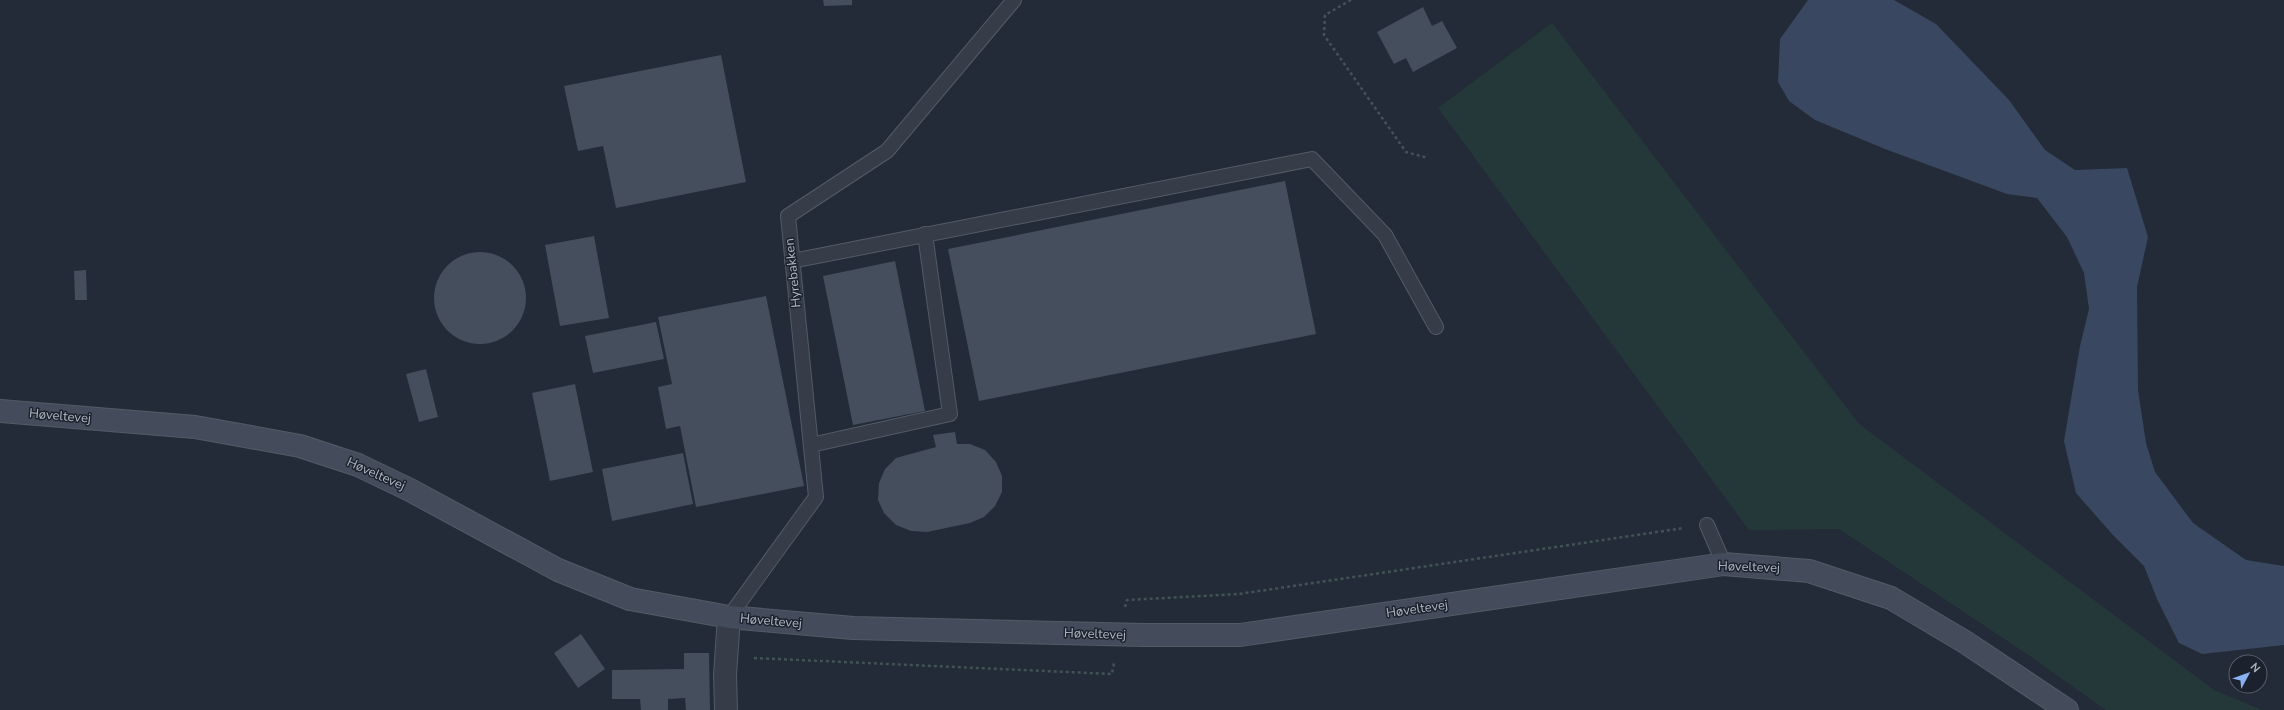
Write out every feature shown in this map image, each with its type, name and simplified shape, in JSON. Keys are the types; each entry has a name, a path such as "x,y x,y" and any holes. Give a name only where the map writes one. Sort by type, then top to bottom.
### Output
{"street":[{"name":"Høveltevej","path":"0,411 195,427 300,446 358,465 378,474 565,573 630,598 729,617 853,628 1144,635 1240,635 1724,564 1809,571 1891,598 1965,642 2066,710"},
{"name":"Høveltevej","path":"726,710 725,675 729,617"}],"lane":[{"name":"Hyrebakken","path":"729,617 816,497 788,216 887,151 1014,0"},
{"path":"792,261 1312,160 1385,235 1436,326"},
{"path":"811,445 950,414 925,234"},
{"path":"1707,524 1724,564"}],"path":[{"path":"1351,0 1325,14 1324,35 1406,152 1428,158"}],"shaded area":[{"path":"1552,23 1859,424 2214,690 2262,710 2106,710 2027,654 1839,529 1749,530 1438,108"}],"water":[{"path":"1808,0 1894,0 1936,24 2009,100 2045,150 2075,170 2127,168 2148,237 2137,287 2138,390 2146,443 2155,472 2193,523 2246,560 2284,566 2284,645 2202,654 2179,643 2157,599 2144,566 2112,534 2076,493 2064,441 2080,346 2089,309 2084,273 2067,237 2037,198 2007,194 1885,149 1815,120 1789,101 1778,82 1780,39"}],"building":[{"path":"823,0 852,0 852,5 824,6"},
{"path":"1423,7 1432,26 1442,21 1457,48 1413,72 1406,58 1394,64 1377,32"},
{"path":"721,55 746,182 616,208 603,146 578,151 564,86"},
{"path":"1285,181 1316,334 979,401 948,249"},
{"path":"594,236 609,318 560,326 545,245"},
{"path":"480,252 498,255 513,265 523,280 526,298 523,316 513,331 498,341 480,344 462,341 447,331 437,316 434,298 437,280 447,265 462,255"},
{"path":"895,261 925,411 853,425 823,276"},
{"path":"86,270 87,300 75,300 74,271"},
{"path":"766,296 804,486 696,507 680,426 666,429 658,387 672,384 658,317"},
{"path":"656,322 664,359 593,373 585,336"},
{"path":"426,369 438,417 419,422 406,374"},
{"path":"575,384 593,472 550,481 532,393"},
{"path":"955,432 957,444 970,444 985,450 996,462 1002,476 1002,492 995,506 984,517 970,523 927,532 911,531 896,525 884,513 878,500 879,483 885,469 896,458 936,447 933,435"},
{"path":"683,453 693,504 612,521 602,469"},
{"path":"581,634 605,669 578,688 554,653"},
{"path":"684,653 709,653 710,710 686,710 685,698 668,699 668,710 641,710 640,699 612,699 612,670 684,669"}]}
